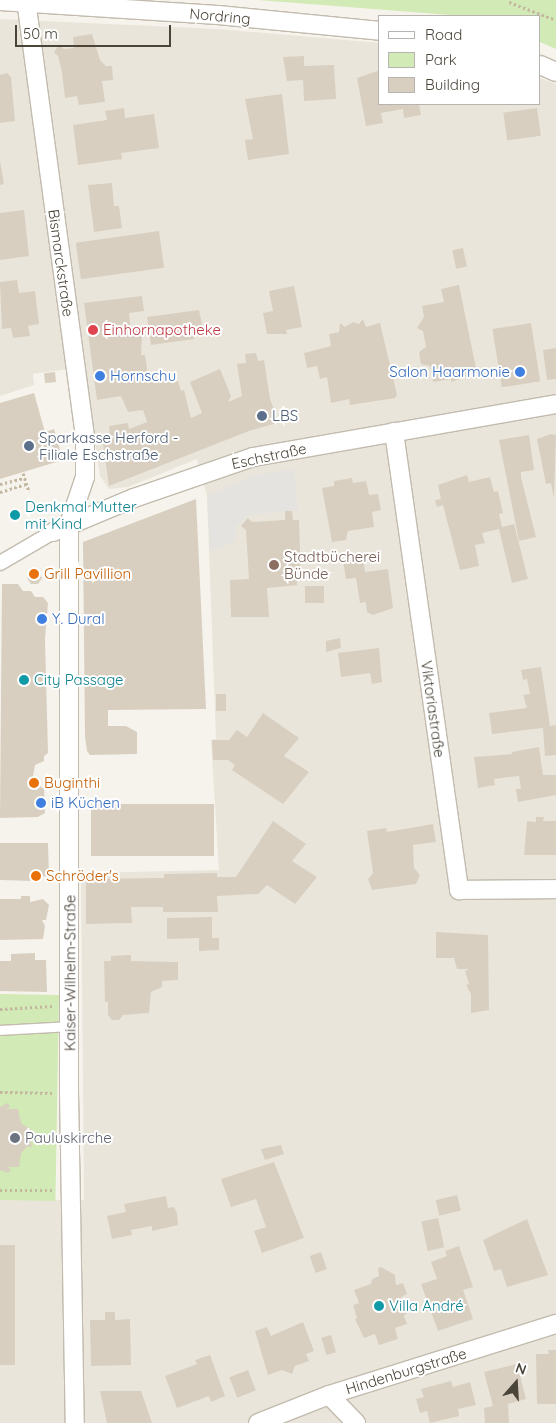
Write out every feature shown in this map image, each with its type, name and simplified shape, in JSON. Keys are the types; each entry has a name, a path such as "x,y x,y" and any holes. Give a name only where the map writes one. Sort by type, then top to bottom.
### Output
{"street":[{"name":"Nordring","path":"0,1 26,1 378,31"},
{"name":"Bismarckstraße","path":"26,1 85,438 85,477 69,524"},
{"path":"541,65 556,72"},
{"name":"Eschstraße","path":"1,560 69,524 253,456 556,404"},
{"name":"Viktoriastraße","path":"394,432 459,890 556,890"},
{"name":"Kaiser-Wilhelm-Straße","path":"69,524 71,1026 69,1093 75,1423"},
{"name":"Hindenburgstraße","path":"258,1423 329,1395 556,1324"},
{"path":"329,1395 356,1423"}],"lane":[{"path":"0,1030 71,1026"}],"path":[{"path":"503,0 556,20"},
{"path":"23,473 29,492"},
{"path":"0,484 24,478"},
{"path":"0,492 26,484"},
{"path":"0,1009 70,1005"},
{"path":"0,1092 69,1093"},
{"path":"0,1190 71,1191"}],"shaded area":[{"path":"0,19 218,29 378,43 378,105 541,105 541,78 556,84 556,1423 0,1423 0,1200 84,1200 81,873 219,870 211,740 216,739 207,496 197,459 128,487 109,489 100,476 84,367 33,374 34,385 0,396"},
{"path":"294,469 298,510 248,515 236,527 235,541 210,552 207,496 255,475"}],"green space":[{"path":"258,0 556,0 556,49 541,42 541,15 450,15"},
{"path":"0,994 59,995 55,1201 0,1200"}],"building":[{"path":"92,34 100,60 106,66 112,66 113,80 102,81 105,102 79,105 77,96 65,98 62,72 58,56 54,52 59,45 64,49 74,48 73,37"},
{"path":"304,56 304,66 334,65 336,99 304,101 303,80 287,81 283,57"},
{"path":"378,71 378,105 419,105 421,115 404,118 403,109 381,113 383,123 366,126 357,78"},
{"path":"7,73 11,77 15,121 0,123 0,75"},
{"path":"282,94 289,154 248,160 245,140 253,139 245,99"},
{"path":"124,108 125,118 154,114 159,148 121,153 122,159 78,165 73,125 107,120 105,111"},
{"path":"537,108 541,136 507,140 503,113"},
{"path":"0,161 4,184 0,185"},
{"path":"112,183 114,206 119,206 122,228 94,232 88,185"},
{"path":"24,210 29,256 0,260 0,213"},
{"path":"159,231 164,268 81,279 76,243"},
{"path":"463,248 467,267 456,269 452,250"},
{"path":"17,280 19,293 35,291 39,324 28,326 30,336 13,338 11,328 2,329 0,282"},
{"path":"459,285 477,373 451,382 451,379 433,382 430,366 421,364 419,352 426,347 423,331 417,328 424,317 422,306 444,302 441,289"},
{"path":"294,286 302,327 286,330 287,334 267,334 263,313 273,311 269,291"},
{"path":"142,296 144,311 129,313 131,332 138,331 142,338 141,355 145,355 149,382 171,373 174,382 178,381 181,391 184,390 191,418 202,413 190,382 220,369 231,396 228,402 242,396 237,364 246,363 245,354 256,353 258,361 264,360 270,399 278,420 277,423 249,431 109,486 102,436 110,435 109,426 128,423 129,429 147,422 143,410 128,412 121,396 97,400 84,303"},
{"path":"199,310 202,325 193,327 194,339 151,345 147,317"},
{"path":"363,319 366,327 380,323 397,395 395,398 350,405 349,399 331,403 327,377 320,379 317,366 307,368 304,353 331,346 329,334 339,332 340,323 345,327 353,322 359,324"},
{"path":"531,323 540,381 502,387 492,329"},
{"path":"556,348 556,379 547,380 543,350"},
{"path":"55,372 56,382 45,383 44,373"},
{"name":"Sparkasse Herford - Filiale Eschstraße","path":"34,393 45,432 54,429 63,460 0,479 0,403"},
{"path":"551,434 556,435 554,498 551,483 546,484 537,439"},
{"path":"529,435 534,470 521,472 521,477 536,537 519,541 499,440"},
{"path":"467,475 469,482 490,477 494,492 498,491 503,513 499,514 502,527 514,524 528,579 512,583 499,529 482,533 485,543 475,545 479,566 460,570 443,505 437,507 435,500 441,499 438,485"},
{"path":"352,478 353,483 366,481 369,495 378,494 381,510 372,512 374,527 348,531 346,540 332,542 322,488 334,486 334,481"},
{"path":"196,499 206,709 108,710 108,726 126,726 137,732 137,754 90,755 87,751 85,737 83,542"},
{"name":"Stadtbücherei Bünde","path":"285,511 292,511 293,520 299,520 301,580 297,580 297,585 267,588 269,617 231,617 230,580 249,579 246,530 241,526 248,518 252,522 285,520"},
{"path":"363,557 365,572 388,569 393,608 373,615 367,612 366,602 360,603 356,578 346,579 343,560"},
{"name":"Grill Pavillion","path":"31,571 38,571 42,578 38,584 31,584 27,578"},
{"name":"City Passage","path":"2,584 18,584 23,591 31,591 35,597 43,597 48,603 45,639 48,753 44,756 44,761 35,765 33,776 33,781 44,789 45,813 38,817 0,818"},
{"path":"305,586 324,586 324,603 305,603"},
{"path":"340,638 341,648 326,652 326,641"},
{"path":"379,648 382,682 372,684 370,673 341,677 338,653"},
{"path":"541,667 550,726 556,725 556,755 545,756 543,728 492,734 489,713 527,708 523,695 530,694 527,679 523,680 521,670"},
{"path":"216,694 226,694 226,711 216,711"},
{"path":"263,713 299,738 284,756 309,772 283,804 232,770 235,765 228,760 213,760 212,740 229,740 237,730 247,737"},
{"path":"539,747 543,775 556,775 556,795 518,802 516,789 521,789 519,776 494,779 495,785 478,788 474,757 512,754 512,752"},
{"path":"91,804 214,804 214,856 91,856"},
{"path":"536,817 544,817 543,821 556,821 556,855 524,855 527,821 536,822"},
{"path":"273,821 306,844 292,861 317,877 295,904 267,885 258,894 217,896 218,912 163,912 163,907 131,907 132,923 86,924 86,879 164,878 164,874 217,873 217,877 236,877"},
{"path":"433,824 436,842 413,845 414,868 420,875 416,884 372,890 368,879 373,873 367,831 386,828 387,832"},
{"path":"0,843 48,843 49,876 34,877 33,881 0,880"},
{"path":"21,896 30,896 30,902 43,899 49,905 46,920 42,920 45,926 43,939 0,940 0,899 21,899"},
{"path":"212,917 212,938 219,938 219,950 199,951 199,938 167,939 167,918"},
{"path":"436,932 488,935 489,1010 471,1013 471,994 466,985 469,984 465,971 469,969 457,969 454,958 436,958"},
{"path":"35,953 35,960 46,960 47,992 0,991 0,961 11,961 11,954"},
{"path":"131,955 131,961 178,962 178,980 162,981 162,987 151,992 149,1013 123,1015 119,1020 112,1020 108,1015 108,1002 105,1002 104,961 111,961 111,956"},
{"name":"Pauluskirche","path":"7,1103 10,1106 7,1109 18,1109 21,1123 33,1131 29,1133 32,1148 28,1146 21,1153 19,1167 8,1167 11,1170 8,1173 0,1170 0,1107"},
{"path":"281,1145 284,1154 265,1160 261,1149"},
{"path":"274,1162 304,1238 262,1253 254,1231 266,1227 256,1199 231,1207 221,1179"},
{"path":"457,1195 461,1211 440,1216 436,1200"},
{"path":"166,1196 168,1208 174,1207 177,1213 178,1225 152,1231 152,1226 131,1230 132,1235 112,1239 107,1216 126,1212 124,1204"},
{"path":"438,1218 444,1247 428,1251 421,1222"},
{"path":"527,1219 548,1275 507,1287 501,1269 494,1271 483,1240"},
{"path":"0,1245 15,1245 15,1365 0,1365"},
{"path":"459,1246 473,1287 463,1290 473,1319 438,1331 421,1284 437,1279 431,1262 447,1256 445,1251"},
{"path":"321,1252 327,1269 316,1273 310,1256"},
{"name":"Villa André","path":"381,1267 395,1275 396,1285 403,1283 407,1294 398,1299 407,1313 404,1316 407,1324 395,1328 398,1339 379,1345 375,1334 364,1338 355,1319 357,1318 353,1305 359,1303 354,1290 371,1284 372,1279 379,1276 378,1268"},
{"path":"105,1312 115,1312 115,1320 130,1319 131,1365 91,1366 90,1320 105,1320"},
{"path":"303,1322 314,1351 306,1354 309,1361 295,1366 292,1374 282,1370 268,1375 255,1331 267,1327 271,1336"},
{"path":"331,1335 336,1352 326,1355 321,1338"},
{"path":"548,1350 556,1350 556,1404 537,1404 536,1354 549,1354"},
{"path":"210,1355 225,1396 211,1402 209,1396 177,1408 165,1376 197,1364 195,1360"},
{"path":"517,1364 526,1399 508,1404 509,1423 485,1423 484,1408 493,1406 484,1372"},
{"path":"248,1370 256,1391 237,1398 229,1377"},
{"path":"451,1381 453,1387 470,1382 476,1405 458,1409 459,1416 430,1423 427,1411 420,1413 416,1399 424,1397 421,1389"},
{"path":"100,1391 141,1391 152,1423 107,1423"}],"place":[{"name":"Einhornapotheke","path":"93,330"},
{"name":"Salon Haarmonie","path":"520,372"},
{"name":"Hornschu","path":"100,376"},
{"name":"LBS","path":"262,416"},
{"name":"Sparkasse Herford - Filiale Eschstraße","path":"29,446"},
{"name":"Denkmal Mutter mit Kind","path":"15,515"},
{"name":"Stadtbücherei Bünde","path":"274,565"},
{"name":"Grill Pavillion","path":"34,574"},
{"name":"Y. Dural","path":"42,619"},
{"name":"City Passage","path":"24,680"},
{"name":"Buginthi","path":"34,783"},
{"name":"iB Küchen","path":"41,803"},
{"name":"Schröder's","path":"36,876"},
{"name":"Pauluskirche","path":"15,1138"},
{"name":"Villa André","path":"379,1306"}]}
